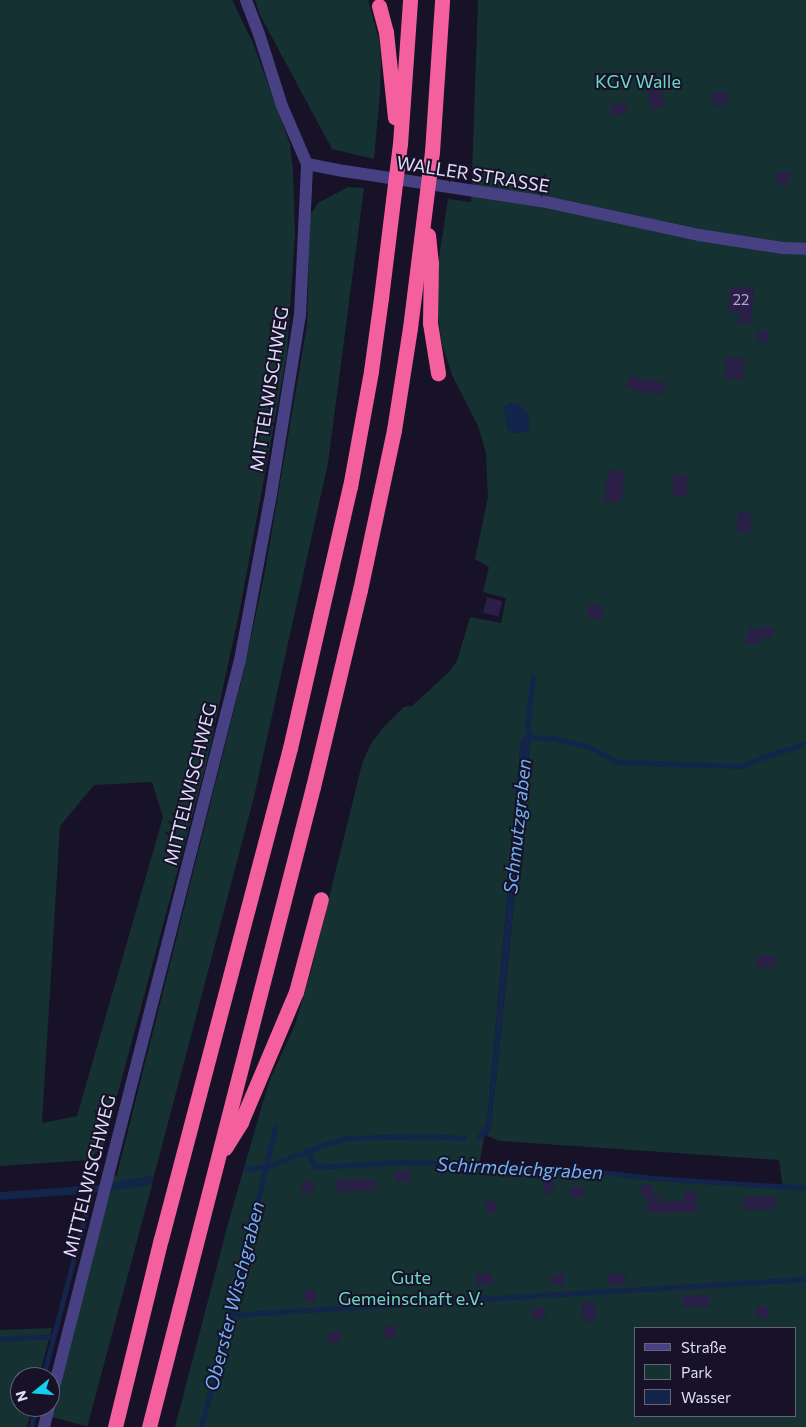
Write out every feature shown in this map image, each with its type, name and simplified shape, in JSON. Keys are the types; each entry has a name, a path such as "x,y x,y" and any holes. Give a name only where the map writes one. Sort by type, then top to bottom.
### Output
{"highway":[{"path":"115,1427 164,1229 290,748 350,487 371,371 400,144 410,0"},
{"path":"149,1427 313,787 360,590 394,430 432,152 442,0"},
{"path":"379,6 386,32 400,144"},
{"path":"425,211 431,263 430,323 438,373"},
{"path":"217,1162 241,1122 296,992 321,899"}],"street":[{"path":"246,0 260,34 282,106 307,164"},
{"name":"WALLER STRASSE","path":"307,164 344,172 546,202 699,235 783,248 806,249"},
{"name":"MITTELWISCHWEG","path":"59,1367 240,660 271,494 300,315 307,164"}],"green space":[{"path":"0,0 232,0 253,43 290,144 293,170 295,234 287,354 239,614 207,761 104,1145 89,1160 0,1166","holes":["152,782 163,817 77,1116 42,1123 60,826 94,785"]},
{"path":"255,0 368,0 379,40 381,62 374,159 332,149 260,15"},
{"path":"478,0 806,0 806,1427 175,1427 229,1220 263,1102 271,1077 295,1025 311,971 362,764 370,745 383,728 404,707 412,706 448,673 457,661 470,617 501,623 506,598 483,592 489,567 475,559 488,497 486,453 478,426 453,377 442,345 437,310 439,258 448,199 471,202","holes":["526,735 530,743 499,1051 491,1124 487,1136 500,1141 779,1160 783,1189 637,1179 597,1173 479,1167 488,1114 521,740"]},
{"path":"348,187 364,188 328,463 254,797 154,1176 115,1182 244,670 265,571 307,325 310,215 318,203"},
{"path":"114,1175 152,1185 87,1426 52,1417 60,1417 60,1378"},
{"path":"52,1328 42,1367 10,1367 10,1417 30,1417 27,1427 0,1427 0,1330"}],"water":[{"path":"510,403 518,404 527,412 530,424 527,432 512,433 507,429 504,407"},
{"path":"526,735 530,743 499,1051 491,1124 487,1136 483,1135 488,1114 521,740"},
{"path":"154,1176 152,1185 84,1194 0,1200 0,1192 99,1185"}],"building":[{"path":"658,72 664,108 650,110 647,74"},
{"path":"726,91 728,105 714,107 712,93"},
{"path":"625,103 627,114 612,116 610,106"},
{"path":"790,172 790,184 777,184 776,173"},
{"path":"730,286 754,288 751,324 738,323 739,313 728,312"},
{"path":"758,330 769,331 768,343 757,342"},
{"path":"726,357 744,358 743,380 725,379"},
{"path":"628,376 665,383 663,395 626,388"},
{"path":"608,470 625,472 621,503 604,501"},
{"path":"674,474 688,475 686,497 672,496"},
{"path":"739,512 752,514 749,534 736,532"},
{"path":"487,597 502,601 498,617 483,612"},
{"path":"589,604 604,607 601,620 587,617"},
{"path":"761,626 774,628 772,639 760,637 759,645 745,642 749,627 760,630"},
{"path":"757,956 775,956 775,967 757,967"},
{"path":"395,1171 410,1171 410,1182 395,1182"},
{"path":"337,1180 375,1180 375,1190 338,1192"},
{"path":"543,1180 554,1180 553,1194 543,1193"},
{"path":"302,1181 314,1181 314,1193 302,1193"},
{"path":"641,1185 653,1185 654,1197 661,1197 661,1202 683,1201 683,1192 696,1191 697,1212 647,1213 647,1198 642,1198"},
{"path":"570,1187 584,1187 584,1198 570,1198"},
{"path":"775,1197 775,1209 743,1210 743,1198"},
{"path":"496,1201 497,1213 486,1213 486,1202"},
{"path":"492,1273 493,1284 477,1285 476,1274"},
{"path":"625,1273 626,1284 609,1285 608,1274"},
{"path":"552,1274 564,1274 564,1285 552,1285"},
{"path":"305,1290 317,1291 316,1302 304,1301"},
{"path":"682,1295 710,1295 710,1307 682,1307"},
{"path":"594,1302 595,1321 583,1322 582,1303"},
{"path":"756,1306 769,1307 768,1318 755,1317"},
{"path":"533,1308 545,1308 546,1318 533,1319"},
{"path":"395,1326 396,1337 385,1338 384,1327"},
{"path":"340,1331 341,1342 329,1343 328,1332"}],"waterway":[{"path":"530,737 527,726 533,677"},
{"name":"Schmutzgraben","path":"525,744 530,737 556,739 588,746 617,762 742,766 769,755 806,744"},
{"name":"Schmutzgraben","path":"479,1137 486,1127"},
{"name":"Oberster Wischgraben","path":"201,1427 231,1315 275,1128"},
{"name":"Schmutzgraben","path":"307,1151 346,1138 427,1136 464,1138"},
{"name":"Schirmdeichgraben","path":"247,1169 268,1166 307,1151 315,1167 406,1162 583,1170 653,1178 806,1188"},
{"path":"46,1367 92,1189"},
{"path":"464,1300 806,1279"},
{"path":"231,1315 456,1301"},
{"path":"0,1339 54,1336"},
{"path":"31,1427 34,1417"}],"park label":[{"name":"KGV Walle","path":"638,81"},
{"name":"Gute Gemeinschaft e.V.","path":"411,1288"}]}
